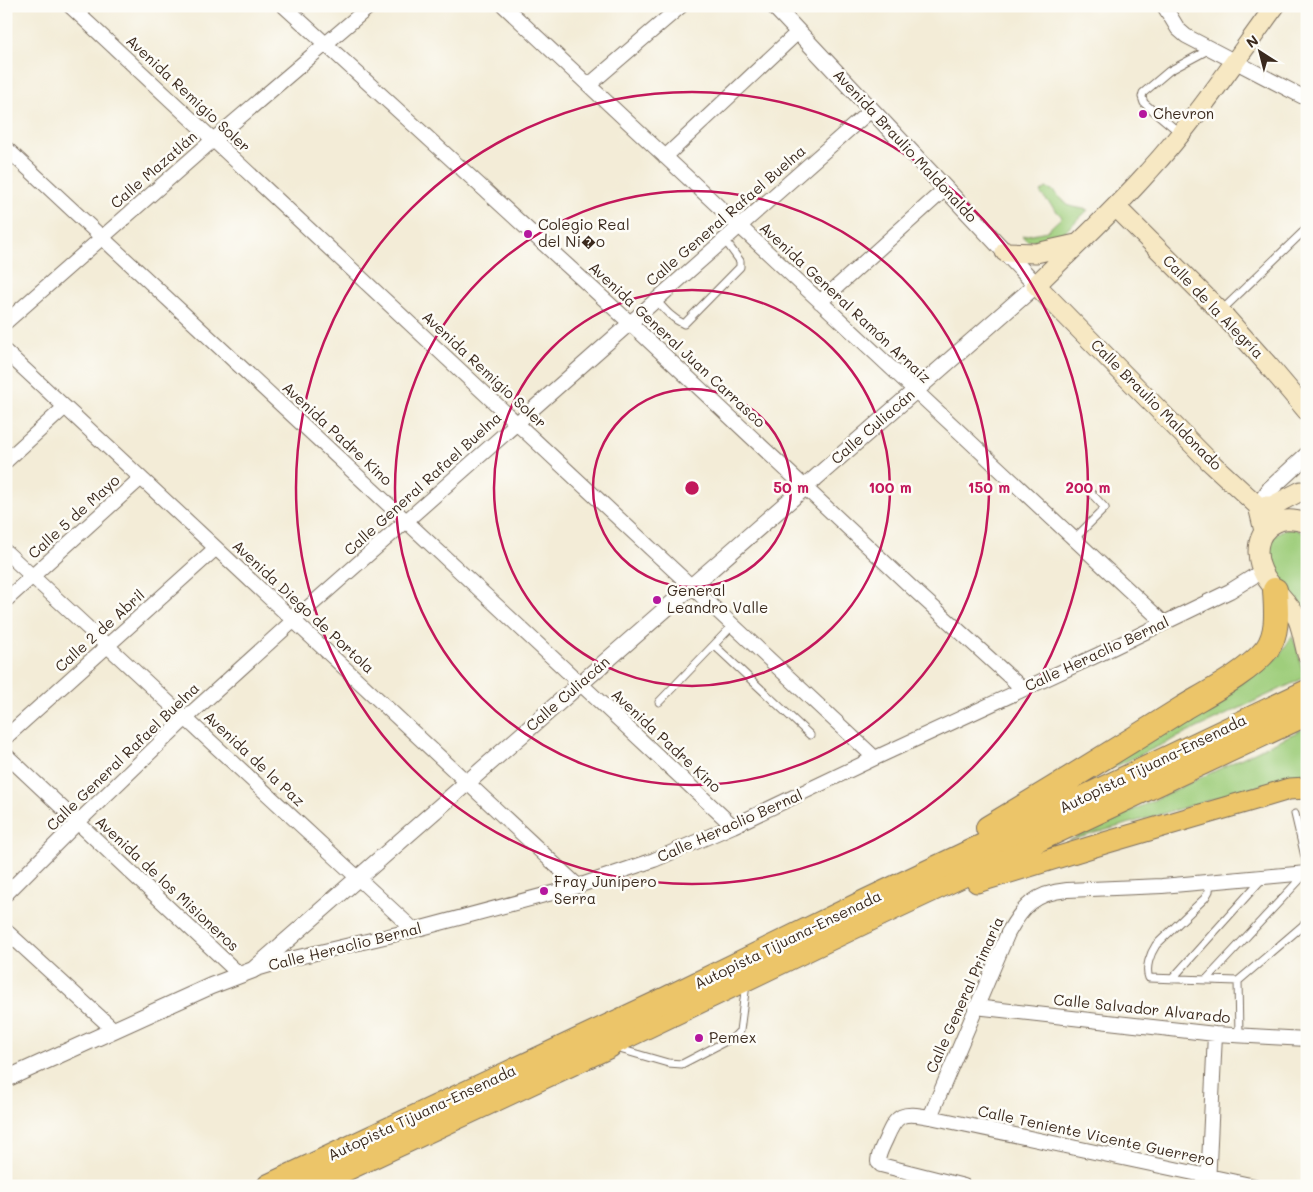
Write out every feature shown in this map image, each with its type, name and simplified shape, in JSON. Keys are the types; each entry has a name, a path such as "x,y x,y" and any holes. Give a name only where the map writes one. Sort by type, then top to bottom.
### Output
{"highway":[{"path":"867,901 1132,741 1232,678 1259,658 1268,647 1275,630 1276,613 1268,581"},
{"name":"Autopista Tijuana-Ensenada","path":"269,1186 656,1004 867,901 1307,692"},
{"name":"Autopista Tijuana-Ensenada","path":"309,1186 609,1046"}],"main road":[{"name":"Calle Culiacán","path":"1036,285 1116,207 1149,171 1235,63 1274,7"},
{"name":"Calle de la Alegría","path":"1116,207 1220,311 1264,359 1307,411"},
{"path":"1005,252 1036,253 1076,244"},
{"name":"Calle Braulio Maldonado","path":"1036,285 1210,461 1258,506"},
{"path":"1264,532 1258,506 1272,506 1304,485"},
{"path":"1304,485 1300,502 1307,521 1282,520 1264,532 1258,546 1258,558 1268,581 1298,620 1306,652"},
{"name":"Autopista Tijuana-Ensenada","path":"609,1046 1307,714"},
{"path":"898,907 1203,814 1289,789 1307,788"}],"street":[{"name":"Avenida Remigio Soler","path":"70,6 875,758"},
{"name":"Avenida General Juan Carrasco","path":"284,6 629,322 806,486 910,586 1023,688"},
{"name":"Calle Mazatlán","path":"6,322 213,140 370,6"},
{"name":"Avenida General Ramón Arnaiz","path":"504,6 1164,623"},
{"path":"589,85 681,6"},
{"name":"Avenida Braulio Maldonaldo","path":"774,6 1036,285"},
{"path":"1164,6 1178,29 1186,36 1307,99"},
{"path":"665,157 798,32"},
{"name":"Calle General Rafael Buelna","path":"6,894 186,718 293,621 871,110"},
{"name":"Avenida Padre Kino","path":"6,148 733,826"},
{"path":"820,302 945,189"},
{"name":"Calle Culiacán","path":"246,972 358,878 1036,285"},
{"name":"Avenida Diego de Portola","path":"6,352 578,886"},
{"path":"6,461 65,407"},
{"path":"1258,506 1270,489 1307,455"},
{"name":"Calle 5 de Mayo","path":"6,600 141,478"},
{"name":"Calle 2 de Abril","path":"6,737 216,548"},
{"name":"Avenida de la Paz","path":"6,552 414,930"},
{"name":"Calle Heraclio Bernal","path":"6,1079 246,972 578,886 654,860 733,826 1230,591 1268,581"},
{"name":"Avenida de los Misioneros","path":"6,755 246,972"},
{"name":"Calle General Primaria","path":"930,1117 975,1007 1008,933 1018,914 1030,902 1042,895 1067,890 1162,886 1306,873"},
{"path":"6,931 114,1030"},
{"name":"Calle Salvador Alvarado","path":"975,1007 1214,1034 1307,1039"},
{"path":"1208,1181 1214,1034"},
{"path":"930,1117 907,1114 897,1118 893,1123 878,1162 881,1165 964,1186"},
{"name":"Calle Teniente Vicente Guerrero","path":"930,1117 1208,1181 1255,1186"}],"lane":[{"path":"1180,133 1144,103 1143,93 1168,71 1210,49"},
{"path":"1220,311 1307,228"},
{"path":"656,299 668,313 684,324 740,267 740,261 724,239"},
{"path":"1074,540 1105,508 1092,494"},
{"path":"659,702 732,625"},
{"path":"714,645 810,735"},
{"path":"1206,980 1306,873 1303,832 1295,814"},
{"path":"1172,979 1264,877"},
{"path":"1210,881 1209,891 1205,898 1156,945 1150,954 1147,976 1172,979 1238,981 1307,922"},
{"path":"609,1046 668,1063 682,1064 734,1037 740,1031 747,980"},
{"path":"1238,981 1239,1035"}],"green space":[{"path":"1046,188 1052,190 1069,206 1088,210 1058,238 1027,241 1022,236 1047,231 1062,217 1040,193"},
{"path":"1285,529 1295,529 1307,535 1307,633 1299,609 1269,561 1267,552 1268,544 1274,536"},
{"path":"1292,636 1297,648 1304,678 1063,791 1269,664 1279,656"},
{"path":"1307,727 1307,776 1276,781 1068,841"}],"place":[{"name":"Chevron","path":"1143,114"},
{"name":"Colegio Real del Ni�o","path":"528,234"},
{"name":"General Leandro Valle","path":"657,600"},
{"name":"Fray Junípero Serra","path":"544,891"},
{"name":"Pemex","path":"699,1038"}]}
